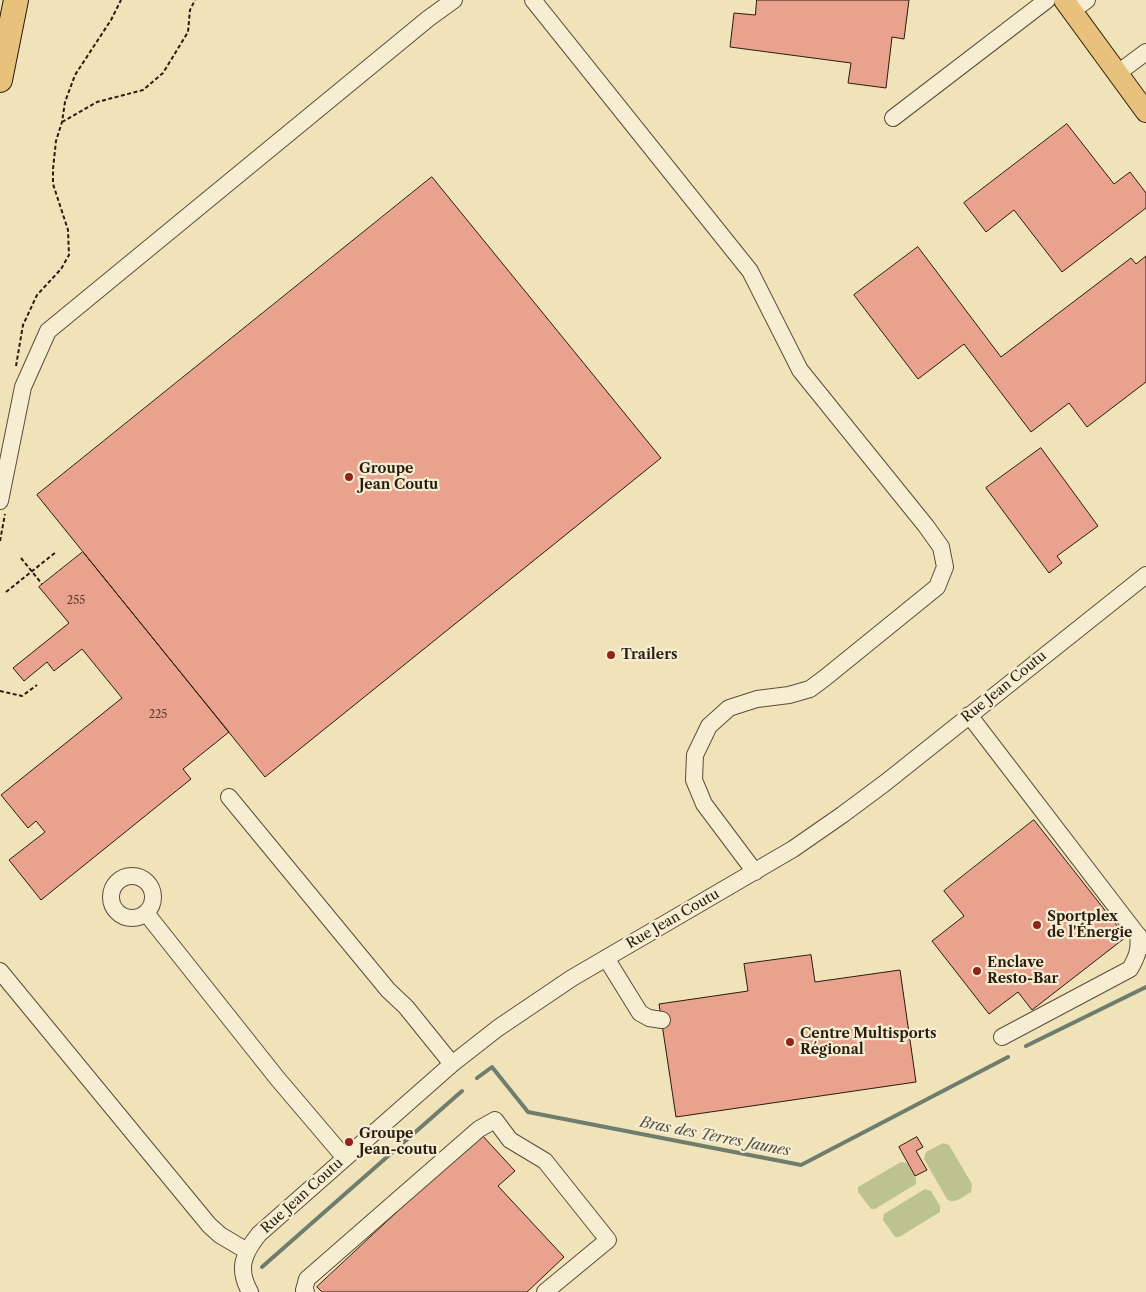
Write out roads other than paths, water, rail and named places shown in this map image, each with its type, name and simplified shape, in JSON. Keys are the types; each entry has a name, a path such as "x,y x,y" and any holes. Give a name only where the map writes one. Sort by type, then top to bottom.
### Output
{"highway":[{"path":"0,80 16,0"}],"main road":[{"path":"1074,4 1085,27 1146,112"},
{"path":"1119,72 1146,100"}],"street":[{"path":"0,501 23,387 48,331 429,18 454,0"},
{"path":"533,0 750,271 800,370 941,547 945,567 937,587 826,677 810,689 789,695 757,699 729,708 709,726 695,755 694,780 704,804 755,872"},
{"path":"894,118 1047,0"},
{"path":"1119,72 1146,52"},
{"name":"Rue Jean Coutu","path":"247,1251 264,1229 452,1064 525,1009 606,958 793,849 842,815 885,783 1146,575"},
{"path":"969,715 1142,940 1138,956 1130,969 1002,1037"},
{"path":"229,797 388,990 406,1007 452,1064"},
{"path":"146,913 277,1078 345,1158"},
{"path":"606,958 640,1013 649,1018 662,1020"},
{"path":"0,971 209,1225 220,1235 247,1251 243,1263 243,1272 250,1292"},
{"path":"306,1292 304,1290 307,1279 479,1129 495,1120 510,1140 545,1161 608,1240 546,1292"}],"waterway":[{"name":"Bras des Terres Jaunes","path":"1026,1046 1146,987"},
{"name":"Bras des Terres Jaunes","path":"477,1078 492,1067 528,1112 801,1165 1008,1057"},
{"name":"Bras des Terres Jaunes","path":"262,1267 462,1091"}],"place":[{"name":"Groupe Jean Coutu","path":"349,477"},
{"name":"Trailers","path":"611,655"},
{"name":"Sportplex de l'Énergie","path":"1037,925"},
{"name":"Enclave Resto-Bar","path":"977,971"},
{"name":"Centre Multisports Régional","path":"790,1042"},
{"name":"Groupe Jean-coutu","path":"349,1142"}]}
